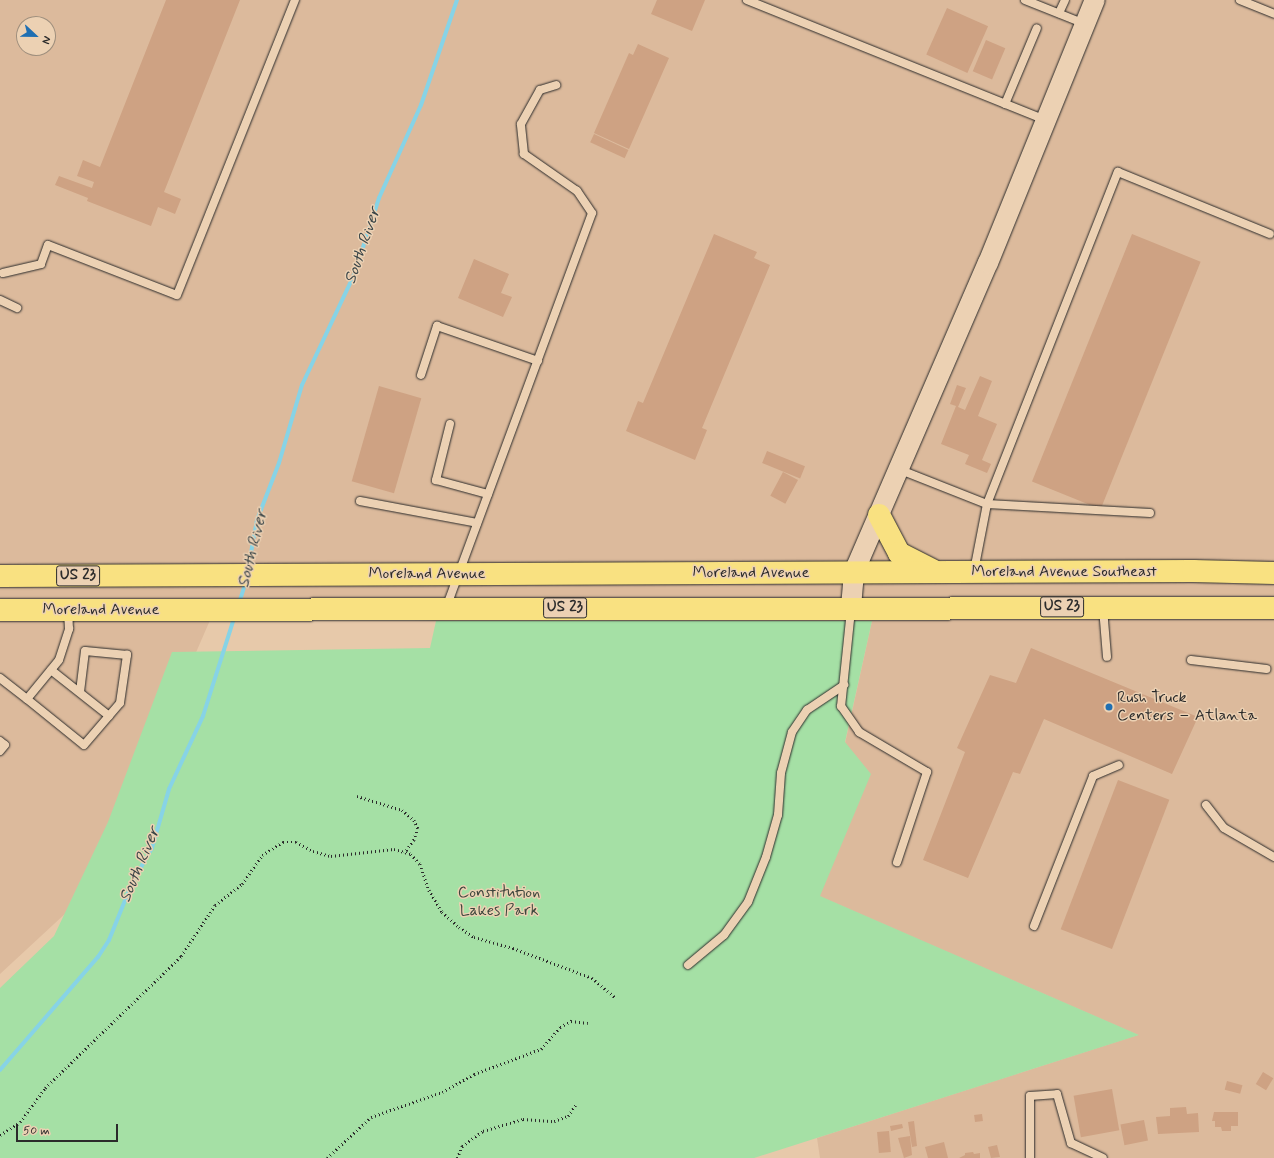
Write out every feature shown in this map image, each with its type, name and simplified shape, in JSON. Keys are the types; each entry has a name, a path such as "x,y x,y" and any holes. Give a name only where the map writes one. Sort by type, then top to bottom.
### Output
{"highway":[{"path":"879,515 900,553 938,572"},
{"name":"Moreland Avenue Southeast","path":"854,572 1274,573"},
{"name":"Moreland Avenue","path":"0,576 854,572"},
{"name":"Moreland Avenue","path":"0,610 851,607"},
{"name":"US 23","path":"851,607 1274,608"}],"street":[{"path":"851,607 854,572 988,263 1095,0"}],"lane":[{"path":"3,273 41,264 48,245 177,295 295,0"},
{"path":"747,0 1045,120"},
{"path":"1025,0 1085,24"},
{"path":"1059,14 1065,0"},
{"path":"1240,0 1274,14"},
{"path":"1005,104 1037,28"},
{"path":"446,609 592,213 577,191 524,154 521,124 540,90 556,85"},
{"path":"974,572 987,504 1118,172 1270,234"},
{"path":"0,300 16,308"},
{"path":"421,375 437,326 538,361"},
{"path":"450,424 436,480 488,494"},
{"path":"898,469 987,504 1150,513"},
{"path":"360,500 477,523"},
{"path":"851,607 841,706 859,732 927,772 897,862"},
{"path":"1103,607 1107,657"},
{"path":"27,699 51,670 67,642 69,629 68,610"},
{"path":"0,678 84,745 120,703 127,655 85,650 80,692"},
{"path":"1191,660 1266,669"},
{"path":"51,670 109,716"},
{"path":"688,965 724,935 748,902 766,857 778,815 781,773 792,732 807,710 844,685"},
{"path":"0,741 5,745 0,751"},
{"path":"1034,926 1093,776 1119,765"},
{"path":"1206,805 1224,828 1274,857"},
{"path":"1030,1158 1030,1096 1057,1094 1071,1143 1103,1158"}],"path":[{"path":"357,796 402,810 414,820 418,828 414,840 405,852"},
{"path":"0,1135 20,1122 45,1088 181,956 216,905 242,884 262,854 283,842 296,842 313,851 331,856 394,849 411,854 420,864 429,890 442,912 460,927 474,936 513,948 592,978 614,997"},
{"path":"327,1158 371,1117 442,1092 474,1074 541,1049 560,1027 571,1021 588,1024"},
{"path":"457,1158 462,1146 483,1131 523,1118 554,1121 568,1116 576,1104"}],"shaded area":[{"path":"0,0 1274,0 1274,1158 820,1158 817,1138 1138,1035 812,893 872,621 436,621 214,611 94,887 0,974"}],"green space":[{"name":"Constitution Lakes Park","path":"436,621 872,621 845,742 871,774 820,896 1139,1035 754,1158 0,1158 0,988 54,936 108,822 172,652 430,648"}],"building":[{"path":"166,0 240,0 164,192 181,199 175,214 158,207 151,226 87,201 88,198 55,185 59,176 92,188 94,182 77,176 83,160 100,167"},
{"path":"657,0 705,0 692,31 651,14"},
{"path":"947,8 988,26 967,73 926,55"},
{"path":"986,40 1005,48 992,80 973,71"},
{"path":"638,44 669,58 629,149 594,133 629,53 633,55"},
{"path":"594,134 628,150 625,158 590,142"},
{"path":"714,234 757,252 754,258 770,265 702,428 707,430 695,460 626,431 638,401 643,403"},
{"path":"1132,234 1201,262 1101,509 1032,482"},
{"path":"474,259 509,274 501,293 512,297 503,317 458,298"},
{"path":"980,376 992,381 978,416 997,424 982,460 991,464 987,473 965,464 969,455 941,444 956,406 950,404 957,385 966,388 958,407 965,410"},
{"path":"379,386 421,398 394,493 352,481"},
{"path":"767,451 805,466 800,478 762,463"},
{"path":"783,472 798,480 785,504 770,496"},
{"path":"1031,648 1198,717 1172,774 1044,719 1020,774 1013,772 968,878 923,860 965,752 957,748 990,675 1016,683"},
{"path":"1118,780 1169,800 1112,949 1061,929"},
{"path":"1263,1072 1273,1078 1266,1090 1256,1084"},
{"path":"1227,1081 1242,1085 1240,1094 1225,1090"},
{"path":"1112,1089 1119,1130 1081,1137 1074,1096"},
{"path":"1186,1107 1187,1114 1198,1113 1199,1132 1158,1134 1156,1117 1170,1116 1170,1108"},
{"path":"1214,1112 1238,1112 1238,1126 1231,1126 1231,1131 1222,1131 1221,1127 1215,1127 1215,1121 1212,1121"},
{"path":"982,1114 983,1121 975,1122 974,1115"},
{"path":"1144,1120 1148,1141 1124,1145 1120,1125"},
{"path":"914,1121 917,1146 912,1147 908,1122"},
{"path":"902,1124 903,1128 891,1131 890,1126"},
{"path":"889,1131 891,1152 879,1153 877,1132"},
{"path":"910,1136 912,1155 904,1158 898,1138"},
{"path":"944,1142 948,1158 928,1158 925,1147"},
{"path":"997,1145 1000,1157 991,1158 988,1147"},
{"path":"973,1152 974,1154 980,1153 980,1158 959,1158 965,1155 965,1153"}],"waterway":[{"name":"South River","path":"248,569 257,520 279,463 302,385 354,275 379,198 421,105 457,0"},
{"name":"South River","path":"239,603 246,581"},
{"name":"South River","path":"0,1070 98,957 109,940 132,883 152,848 169,789 203,716 235,615"}],"place":[{"name":"Rush Truck Centers – Atlanta","path":"1109,707"}]}
